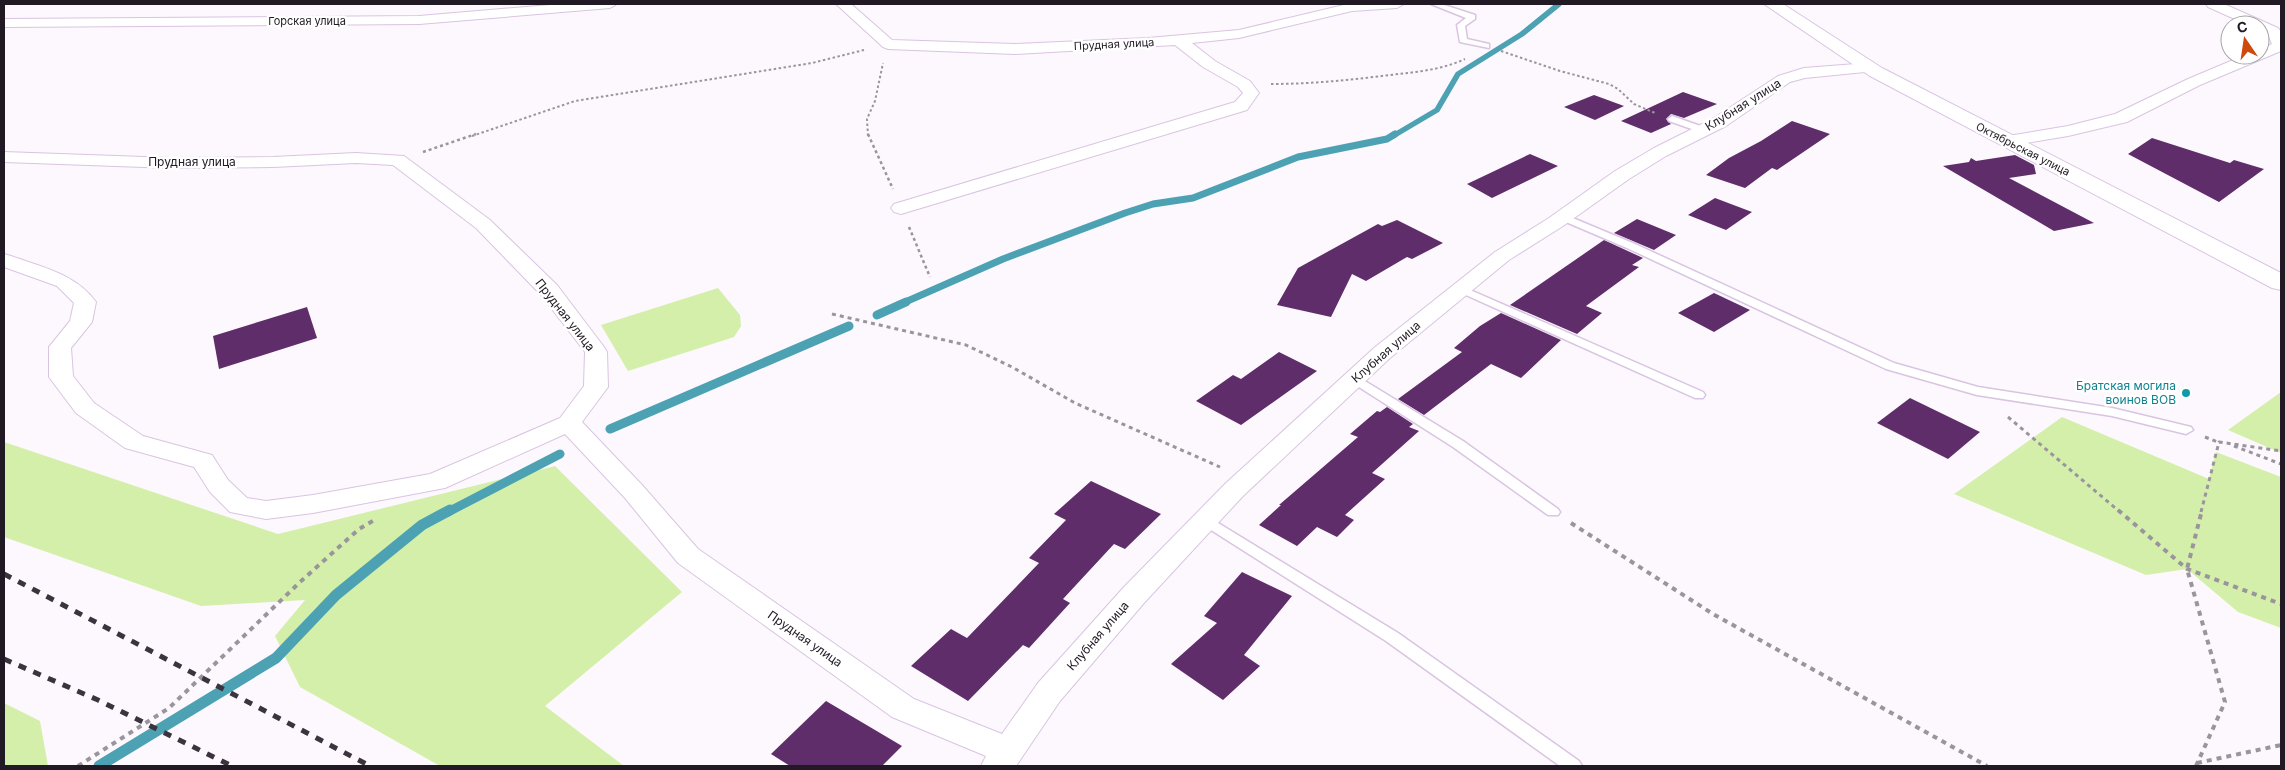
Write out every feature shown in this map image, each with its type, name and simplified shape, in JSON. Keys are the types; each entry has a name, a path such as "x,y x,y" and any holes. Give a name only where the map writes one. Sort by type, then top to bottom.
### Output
{"main road":[{"name":"Октябрьская улица","path":"1772,4 1869,68 2281,283"}],"street":[{"name":"Горская улица","path":"4,23 419,20 610,4"},
{"path":"843,4 888,44"},
{"name":"Прудная улица","path":"888,44 1015,49 1178,40 1266,29 1349,5 1398,4"},
{"path":"2213,4 2238,15"},
{"path":"2270,30 2280,40 2280,46 2270,50"},
{"path":"901,208 1242,106 1251,93 1244,84 1209,64 1178,40"},
{"path":"2008,141 2068,131 2121,118 2194,82 2234,65"},
{"name":"Клубная улица","path":"1003,759 1049,692 1134,595 1246,478 1382,353 1502,256 1563,217 1622,175 1660,152 1720,122 1784,79 1804,73 1869,68"},
{"name":"Прудная улица","path":"4,157 172,163 273,162 356,158 398,160 484,224 550,290 596,352 596,387 569,423 634,492 688,556 903,708 1003,759"},
{"path":"4,260 64,282 85,302 81,322 60,347 61,377 85,408 134,442 203,461 220,486 239,506 266,510 276,509 436,482 569,423"}],"lane":[{"path":"1435,4 1472,17 1461,24 1464,40 1486,46"},
{"path":"1672,119 1703,130"},
{"path":"1563,217 1631,246 1890,366 1977,391 2112,412 2186,430"},
{"path":"1461,289 1699,395"},
{"path":"1355,379 1458,444 1553,512"},
{"path":"1205,520 1392,637 1573,766"}],"path":[{"path":"398,160 575,101 812,63 888,44 875,101 867,119 868,136 930,277"},
{"path":"1244,84 1284,85 1348,80 1445,68 1486,46"},
{"path":"1510,54 1560,71 1588,76 1609,84 1622,92 1634,104 1654,113"},
{"path":"832,314 966,345 1012,367 1075,403 1246,478"},
{"path":"1977,391 2187,569 2281,604"},
{"path":"2186,430 2281,464"},
{"path":"2196,765 2225,702 2187,569 2219,442"},
{"path":"2219,442 2281,451"},
{"path":"1553,512 1713,614 1987,766"},
{"path":"78,766 169,708 299,583 359,529 382,515"},
{"path":"2196,765 2281,745"}],"green space":[{"path":"718,288 740,315 741,326 734,337 628,371 601,325"},
{"path":"2281,392 2281,453 2228,430"},
{"path":"2062,417 2209,479 2216,452 2281,477 2281,628 2238,612 2187,569 2146,575 1954,494"},
{"path":"4,442 278,534 555,466 682,592 545,706 624,766 440,766 300,687 275,636 305,600 201,606 4,537"},
{"path":"4,703 40,721 48,766 4,766"}],"building":[{"path":"1683,92 1717,104 1684,118 1671,114 1666,119 1671,124 1651,133 1621,121"},
{"path":"1594,95 1624,106 1595,120 1564,107"},
{"path":"1792,121 1830,134 1777,170 1772,168 1745,188 1706,175 1729,158 1761,141"},
{"path":"2152,138 2230,163 2234,160 2264,169 2219,202 2128,154"},
{"path":"1530,154 1558,166 1492,198 1467,184"},
{"path":"2015,155 2034,165 2036,174 2009,178 2094,223 2054,231 1943,166 1969,162 1971,158 1976,161"},
{"path":"1715,198 1752,212 1726,230 1688,215"},
{"path":"1637,219 1676,235 1654,250 1614,233"},
{"path":"1397,220 1443,243 1412,259 1407,257 1366,281 1352,274 1331,317 1277,305 1298,268 1378,224 1382,226"},
{"path":"1604,240 1643,258 1632,265 1639,267 1586,306 1602,313 1577,334 1510,305"},
{"path":"1714,293 1750,310 1714,332 1678,313"},
{"path":"307,307 317,338 219,369 213,336"},
{"path":"1501,313 1561,340 1521,378 1491,364 1424,415 1398,399 1462,352 1454,348 1480,326"},
{"path":"1279,352 1317,371 1241,425 1196,401 1233,375 1241,379"},
{"path":"1910,398 1980,432 1948,459 1877,423"},
{"path":"1387,407 1413,424 1409,427 1419,431 1372,473 1385,479 1345,515 1354,520 1337,537 1317,527 1297,546 1259,525 1281,505 1279,505 1358,437 1350,434 1377,411 1380,412"},
{"path":"1091,481 1161,514 1125,549 1114,544 1063,599 1070,603 1029,648 1023,645 968,701 911,666 951,629 967,638 1039,563 1029,558 1066,520 1054,514"},
{"path":"1242,572 1292,596 1244,655 1260,666 1223,700 1171,664 1217,623 1204,616"},
{"path":"826,701 902,746 882,766 790,766 771,754"}],"waterway":[{"path":"1393,136 1437,110 1458,74 1522,34 1559,4"},
{"path":"903,303 1003,259 1125,213 1153,204 1193,198 1298,157 1387,139 1395,134"},
{"path":"877,315 906,302"},
{"path":"610,429 849,326"},
{"path":"448,512 560,454"},
{"path":"99,766 276,658 336,595 422,525 450,510"}],"railway":[{"path":"4,574 370,766"},
{"path":"4,659 98,700 232,766"}],"place":[{"name":"Братская могила воинов ВОВ","path":"2186,393"}]}
